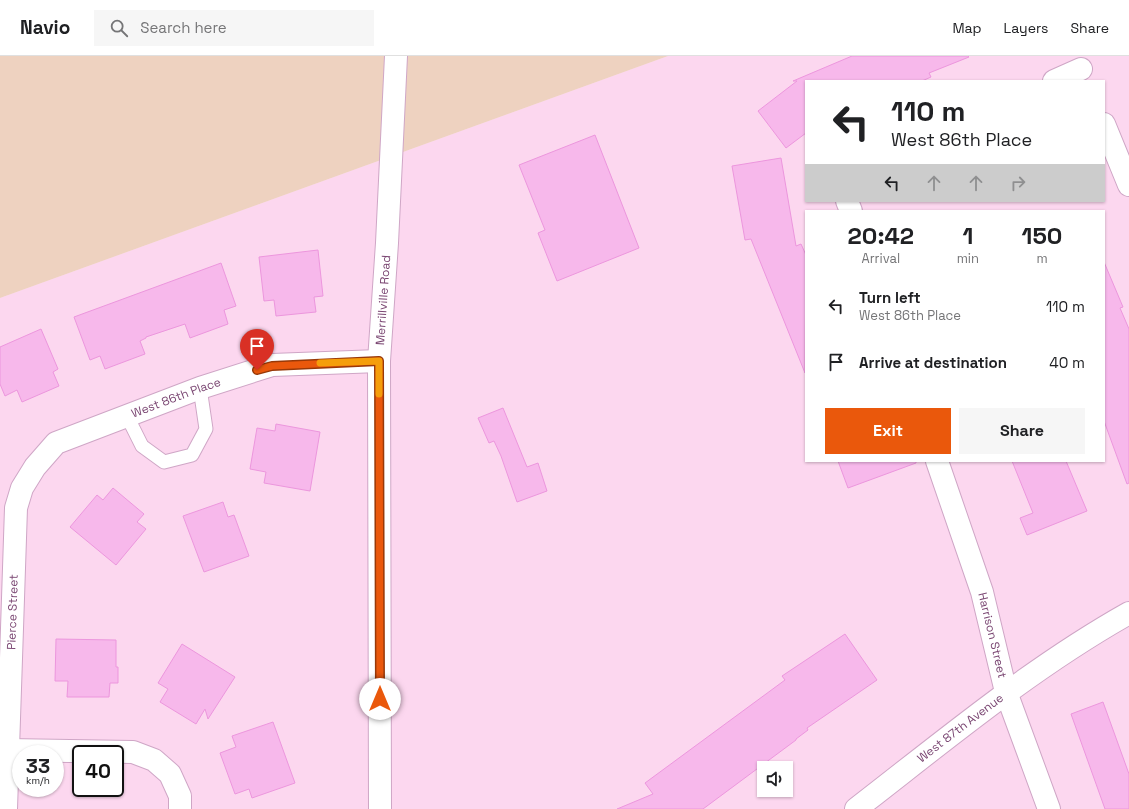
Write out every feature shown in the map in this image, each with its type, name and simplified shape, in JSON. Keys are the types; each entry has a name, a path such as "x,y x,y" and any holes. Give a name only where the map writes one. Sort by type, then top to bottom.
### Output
{"street":[{"name":"Merrillville Road","path":"380,809 379,361 387,244 396,56"},
{"path":"1056,80 1082,69"},
{"path":"1105,126 1129,185"},
{"name":"West 86th Place","path":"35,467 56,444 200,388 272,366 379,361"},
{"name":"Harrison Street","path":"937,462 982,592 1006,692 1049,809"},
{"name":"Pierce Street","path":"6,809 16,508 22,488 35,467"},
{"name":"West 87th Avenue","path":"856,809 1006,692 1108,625 1129,613"},
{"path":"8,750 133,752 154,760 170,774 180,796 180,809"}],"lane":[{"path":"127,416 142,446 164,462 192,455 206,429 200,388"}],"shaded area":[{"path":"0,56 668,56 0,298"},
{"path":"668,56 1129,56 1129,809 0,809 0,298"}],"building":[{"path":"852,56 969,57 929,73 931,77 924,80 805,80 805,134 786,148 758,111 797,81 793,81"},
{"path":"595,135 639,248 557,281 538,233 545,230 519,165"},
{"path":"781,158 796,246 801,244 805,253 805,373 751,239 745,240 732,166"},
{"path":"318,250 323,296 314,297 316,312 276,316 274,300 264,301 259,257"},
{"path":"221,263 236,306 224,310 228,324 190,338 185,324 146,337 140,341 145,354 105,369 100,356 90,360 74,317"},
{"path":"1105,264 1123,307 1120,308 1129,329 1129,483 1127,484 1105,424"},
{"path":"41,329 58,369 53,372 59,386 22,402 17,390 5,396 0,384 0,347"},
{"path":"503,408 527,467 538,463 547,491 517,502 501,456 494,441 489,443 478,418"},
{"path":"276,424 320,432 310,491 264,483 266,472 250,469 257,428 275,431"},
{"path":"838,462 916,462 916,463 848,488"},
{"path":"1012,462 1066,462 1087,511 1027,535 1020,518 1033,513"},
{"path":"113,488 144,514 137,522 146,529 116,565 70,527 97,495 103,500"},
{"path":"223,502 228,517 234,515 249,556 204,572 183,516"},
{"path":"845,634 877,680 807,728 808,730 768,761 757,761 757,769 703,809 617,809 653,794 645,783 785,680 782,676"},
{"path":"56,639 116,640 116,667 118,667 118,683 110,683 109,697 67,697 68,681 55,681"},
{"path":"182,644 235,677 208,719 205,709 196,724 160,702 168,689 158,683"},
{"path":"1103,702 1129,774 1129,809 1105,809 1071,714"},
{"path":"273,722 295,783 252,798 249,789 235,794 220,753 236,747 232,736"}],"slow traffic":[{"path":"320,363 379,361 379,394"}],"route":[{"path":"257,370 272,366 379,361 380,699"}]}
